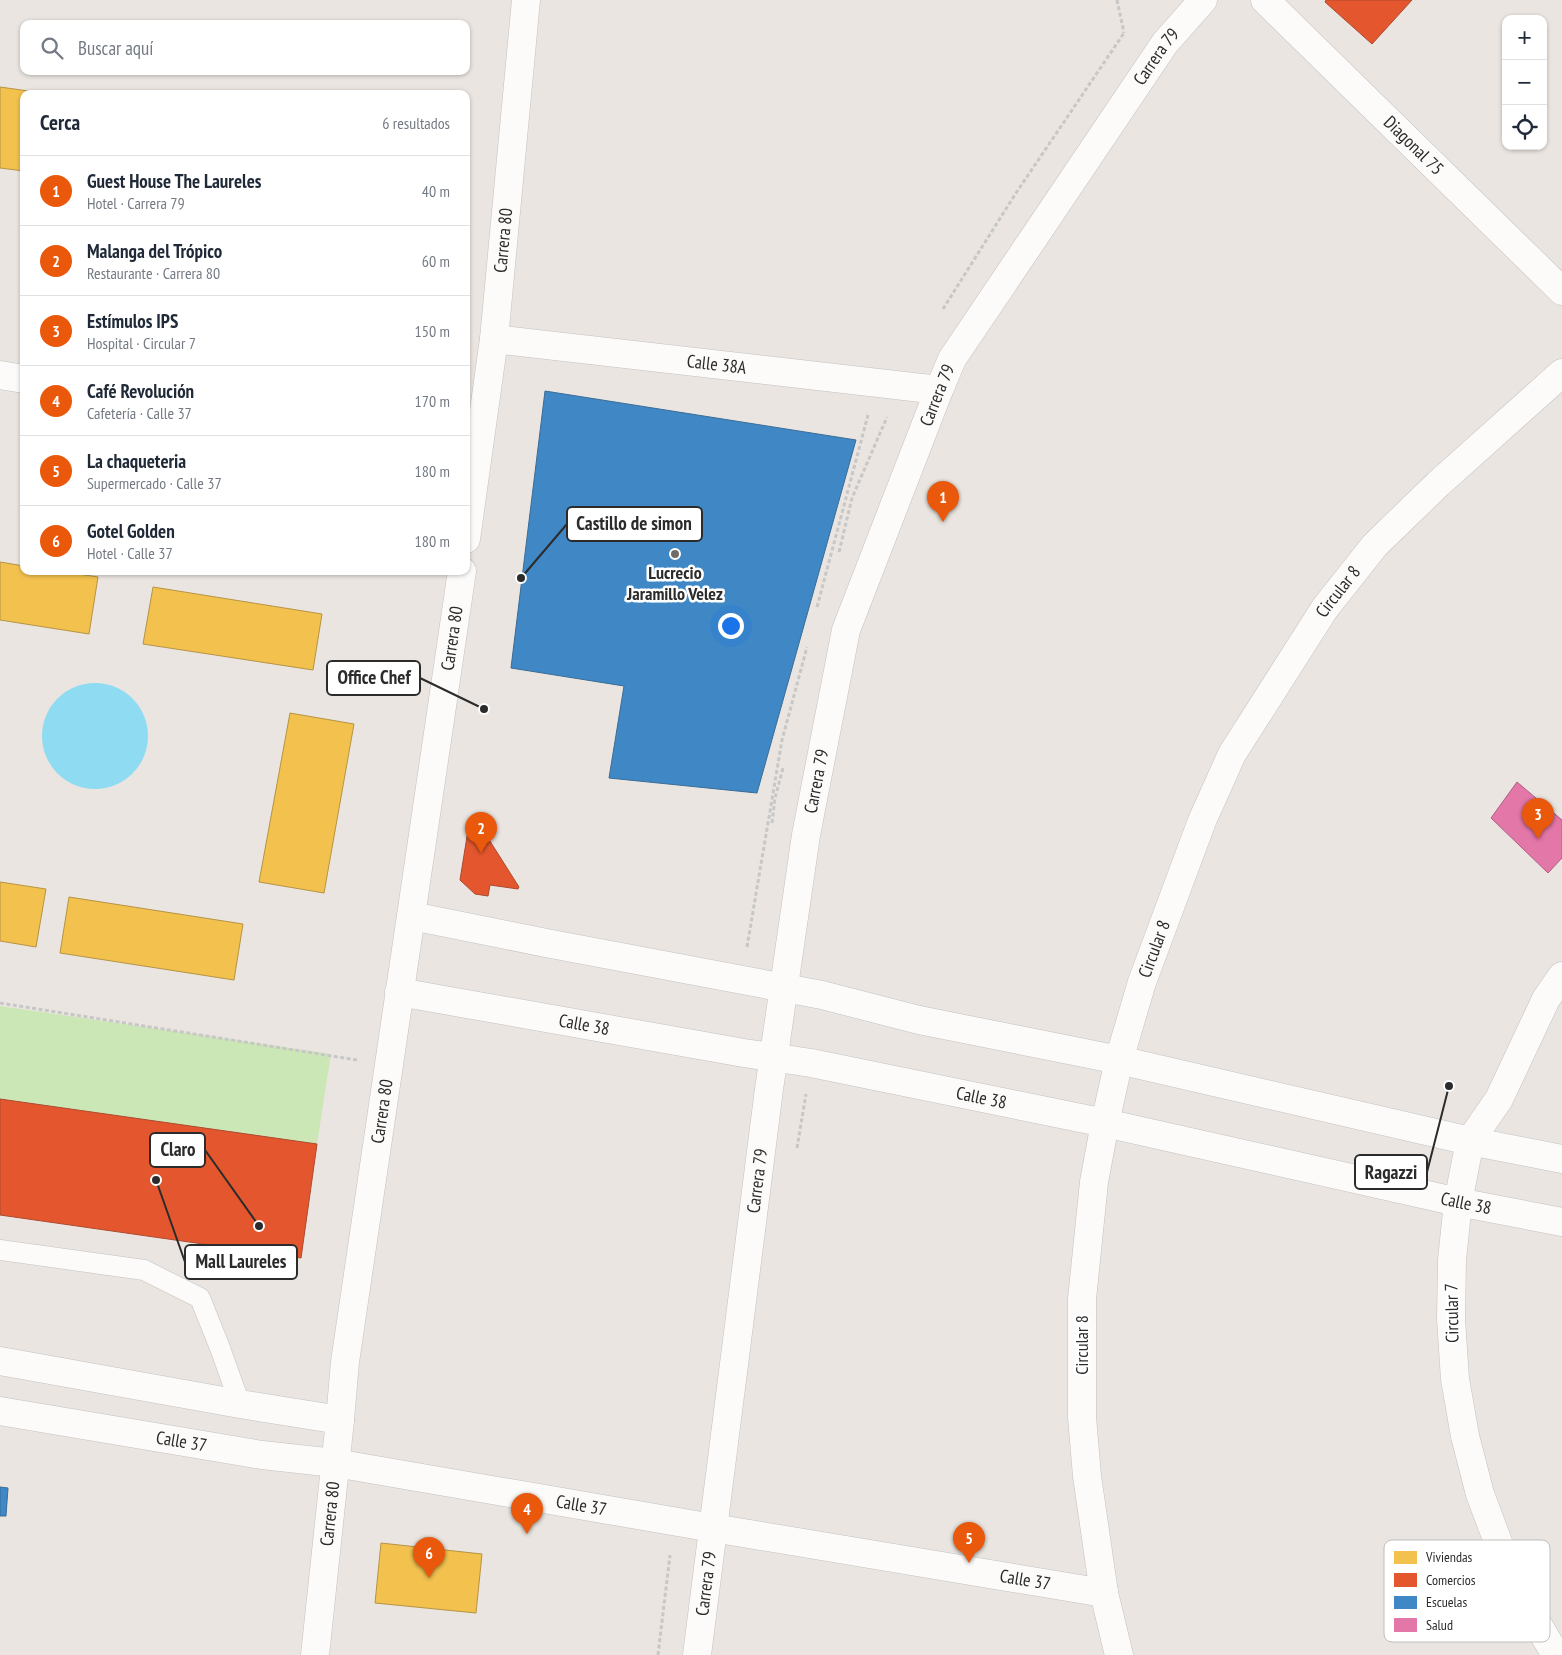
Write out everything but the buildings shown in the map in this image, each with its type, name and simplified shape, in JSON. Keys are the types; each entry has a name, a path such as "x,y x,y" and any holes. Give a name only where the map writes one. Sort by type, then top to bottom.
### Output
{"street":[{"name":"Carrera 80","path":"470,486 472,459 494,339 526,0"},
{"name":"Carrera 79","path":"697,1655 773,1058 806,834 846,630 952,359 1164,43 1203,0"},
{"name":"Diagonal 75","path":"1266,0 1562,291"},
{"name":"Calle 38A","path":"494,339 939,390"},
{"name":"Circular 8","path":"1119,1655 1104,1593 1087,1476 1082,1417 1082,1299 1094,1182 1105,1123 1119,1060 1142,982 1202,821 1232,754 1325,608 1375,545 1438,484 1562,373"},
{"path":"0,376 20,378"},
{"name":"Carrera 80","path":"315,1655 345,1362 461,575"},
{"path":"412,916 822,995 919,1020 1119,1060 1470,1141 1562,1159"},
{"name":"Circular 7","path":"1496,1540 1480,1494 1465,1436 1455,1378 1451,1319 1452,1260 1458,1202 1470,1141 1499,1099 1546,999 1562,976"},
{"name":"Calle 38","path":"399,992 773,1058 811,1063 1105,1123 1458,1202 1562,1222"},
{"path":"0,1361 340,1420"},
{"name":"Calle 37","path":"0,1411 262,1455 335,1463 673,1522 1104,1593"},
{"name":"Circular 7","path":"1548,1642 1556,1655"}],"lane":[{"path":"0,1250 144,1270 200,1298 240,1404"}],"path":[{"path":"1117,0 1124,33"},
{"path":"0,1003 388,1065"},
{"path":"658,1655 673,1522"}],"green space":[{"path":"0,1006 331,1054 317,1144 0,1099"}],"water":[{"path":"95,683 115,687 132,699 144,716 148,736 144,756 132,773 115,785 95,789 75,785 58,773 46,756 42,736 46,716 58,699 75,687"}],"place":[{"name":"Guest House The Laureles","path":"943,522"},
{"name":"Lucrecio Jaramillo Velez","path":"675,554"},
{"name":"Castillo de simon","path":"521,578"},
{"name":"Office Chef","path":"484,709"},
{"name":"Estímulos IPS","path":"1538,839"},
{"name":"Malanga del Trópico","path":"481,853"},
{"name":"Ragazzi","path":"1449,1086"},
{"name":"Mall Laureles","path":"156,1180"},
{"name":"Claro","path":"259,1226"},
{"name":"Café Revolución","path":"527,1534"},
{"name":"La chaqueteria","path":"969,1563"},
{"name":"Gotel Golden","path":"429,1578"}]}
